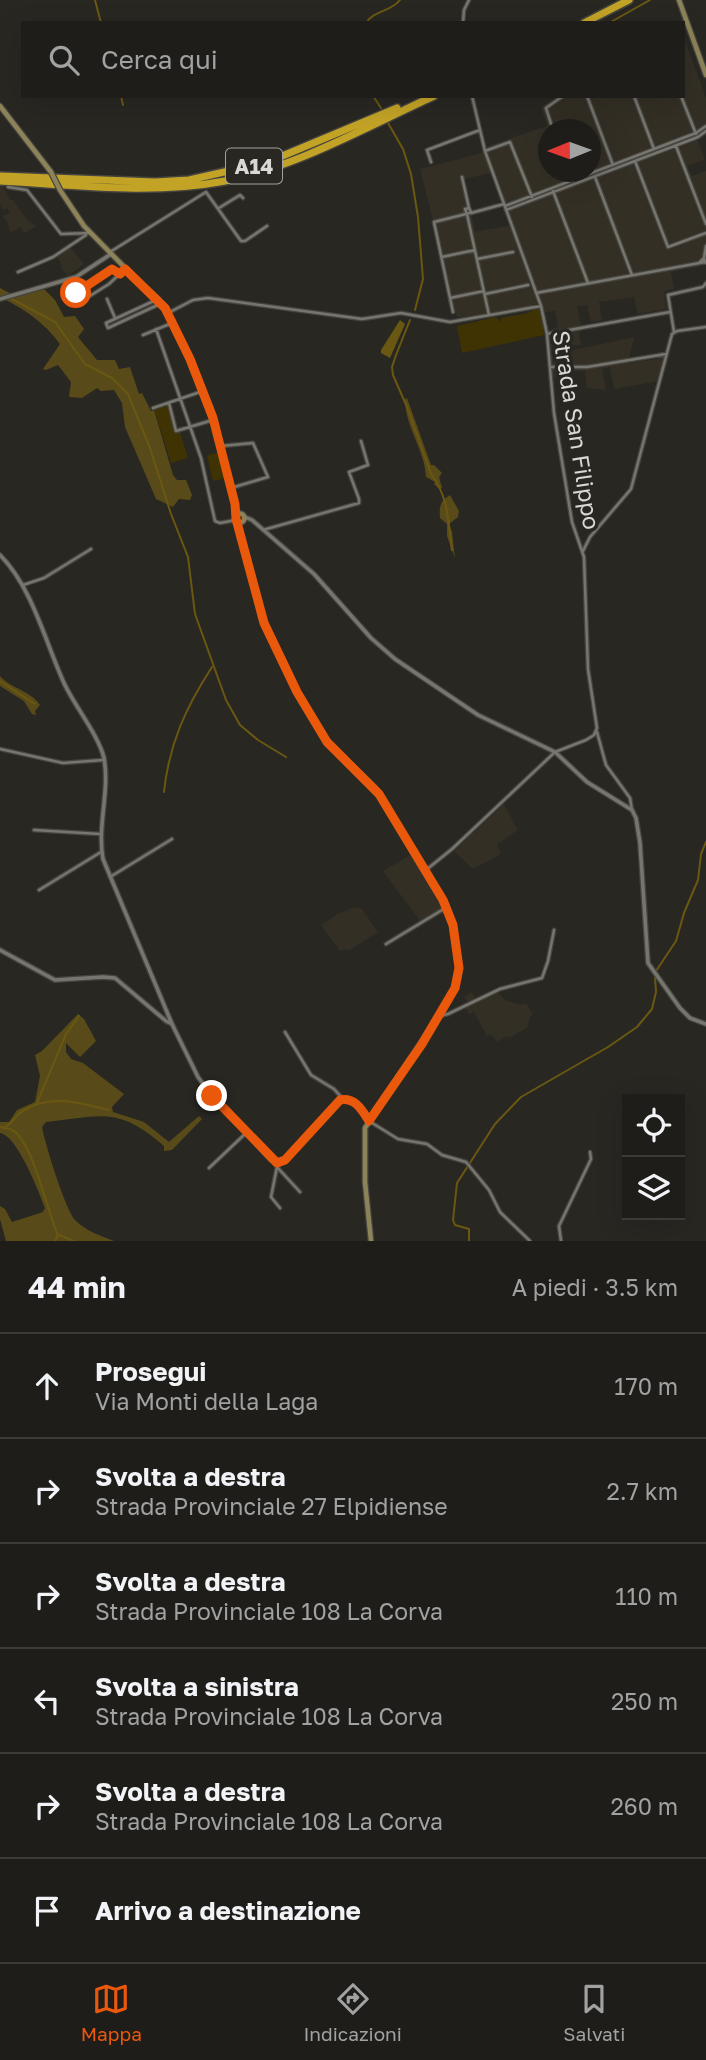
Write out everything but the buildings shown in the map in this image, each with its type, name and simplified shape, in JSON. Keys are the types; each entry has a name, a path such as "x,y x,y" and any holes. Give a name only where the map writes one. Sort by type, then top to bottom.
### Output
{"highway":[{"path":"588,21 629,0"},
{"path":"597,21 637,0"},
{"name":"A14","path":"0,176 189,180 226,173 289,154 418,98"},
{"name":"A14","path":"0,181 159,188 226,180 290,161 429,98"}],"main road":[{"path":"679,0 706,75"},
{"path":"0,106 51,172 89,233 167,309 214,420 264,623 297,692 327,742 379,794 447,907 453,925 459,968 455,988 365,1128 365,1182 371,1241"}],"street":[{"path":"463,21 464,10 469,0"},
{"name":"Strada San Filippo","path":"472,98 485,151 541,306 547,334 554,413 572,522 583,551 588,669 597,731 604,762 630,798 632,810"},
{"path":"550,119 546,108 560,98"},
{"path":"588,98 614,167"},
{"path":"635,98 655,151"},
{"path":"682,98 697,135"},
{"path":"697,135 706,126"},
{"path":"430,162 427,150 480,130"},
{"path":"601,172 706,131"},
{"path":"485,151 510,142 532,198"},
{"path":"675,143 706,224"},
{"path":"634,159 668,247 706,233"},
{"path":"462,177 489,315"},
{"path":"453,312 434,222 468,212 505,207 573,182"},
{"path":"597,182 632,275"},
{"path":"8,187 27,190 61,234 89,233"},
{"path":"553,190 588,283"},
{"path":"0,299 76,277 206,192 242,242 267,226"},
{"path":"219,208 240,195 243,198"},
{"path":"18,272 53,257 89,233"},
{"path":"537,293 699,263 705,261 706,247"},
{"path":"442,257 475,250"},
{"path":"477,259 513,252"},
{"path":"120,274 112,269 79,289 77,298 85,299 120,274 125,269"},
{"path":"583,551 590,537 631,489 674,332 669,293 703,287 706,283"},
{"path":"450,298 528,285"},
{"path":"167,309 132,311 106,323 108,328 134,317 167,309 197,298 362,319 401,313 455,322 541,306"},
{"path":"107,299 115,318"},
{"path":"132,311 134,317"},
{"path":"547,334 670,312"},
{"path":"143,335 173,323"},
{"path":"674,332 706,327"},
{"path":"156,329 201,457 216,522 252,520 314,574 389,655 478,715 555,752 587,782 632,810 640,843 646,955 658,980 690,1018 706,1024"},
{"path":"550,367 587,367 666,354"},
{"path":"153,408 203,391"},
{"path":"169,403 176,430 214,420"},
{"path":"264,530 359,503 349,472 368,465 360,441"},
{"path":"221,446 253,443 268,477 231,488"},
{"path":"23,586 44,578 91,550"},
{"path":"0,555 16,573 23,586 64,682 99,745 104,760 102,852 172,1024 204,1087 300,1192"},
{"path":"426,870 555,752 586,740 597,731"},
{"path":"0,749 63,763 104,760"},
{"path":"34,830 101,834"},
{"path":"110,877 172,839"},
{"path":"38,890 102,852"},
{"path":"386,944 447,907"},
{"path":"439,1016 510,985 542,978 554,930"},
{"path":"0,950 55,980 116,978 172,1024"},
{"path":"285,1032 311,1074 334,1089 343,1099 356,1104 369,1121 398,1139 426,1144 439,1153 467,1163 489,1190 500,1212 530,1241"},
{"path":"280,1208 271,1197 277,1165 285,1160 343,1099"},
{"path":"209,1168 246,1133"},
{"path":"561,1241 559,1226 591,1159 590,1152"}],"shaded area":[{"path":"685,40 706,98 706,123 697,130 697,139 705,159 688,166 692,176 706,171 706,265 671,272 674,289 664,291 666,309 638,314 634,297 599,302 602,320 591,322 587,305 577,306 582,331 579,332 581,345 571,346 573,350 635,337 629,356 630,363 663,358 658,381 614,389 610,367 602,369 606,390 587,388 585,371 572,371 572,384 553,377 549,330 558,327 555,311 545,312 542,304 479,315 456,315 436,220 433,220 420,169 482,153 482,148 538,129 538,182 601,182 601,119 545,119 541,107 555,98 685,98","holes":["493,172 513,225 475,232 465,179"]},
{"path":"0,186 3,186 10,200 13,200 28,221 37,226 24,233 21,227 10,233 7,221 2,216 10,213 7,208 3,210 0,204"},
{"path":"70,247 84,264 68,276 61,268 57,256"},
{"path":"0,288 17,297 44,289 55,300 64,317 75,316 84,329 78,337 97,360 115,360 119,369 130,367 139,394 142,393 151,411 154,410 173,475 177,480 186,480 192,495 190,500 179,499 173,507 156,499 125,427 122,403 114,390 101,391 97,388 82,398 69,397 71,382 58,365 43,369 60,344 33,317 0,297"},
{"path":"540,309 544,335 462,353 457,326 496,317 501,322 501,318 528,313"},
{"path":"400,320 405,324 390,358 381,353 381,350"},
{"path":"407,398 431,465 442,473 439,477 442,488 438,488 435,482 426,477 422,457 408,419"},
{"path":"169,406 188,458 171,463 154,409"},
{"path":"221,452 226,478 213,481 207,455"},
{"path":"450,495 459,511 458,517 449,524 455,558 447,536 447,524 440,518 441,505"},
{"path":"0,676 36,700 40,705 35,711 36,715 32,714 24,701 0,686"},
{"path":"504,804 518,830 497,844 501,854 473,869 454,851"},
{"path":"412,854 443,907 420,921 383,871"},
{"path":"354,907 362,909 378,932 348,951 340,951 321,925"},
{"path":"495,990 506,1001 522,1005 526,1003 533,1014 527,1028 497,1042 491,1034 487,1036 474,1012 469,1014 464,1005 468,1003 464,997 471,992 476,999"},
{"path":"78,1014 84,1019 96,1041 80,1057 66,1043 66,1052 71,1059 83,1063 124,1094 112,1107 113,1112 144,1122 169,1142 199,1116 202,1119 172,1150 164,1151 164,1146 148,1133 121,1119 96,1116 46,1122 42,1127 47,1147 61,1190 75,1220 83,1227 114,1241 6,1241 0,1219 0,1206 5,1209 12,1222 43,1212 45,1208 20,1153 7,1136 0,1133 0,1122 9,1122 17,1110 35,1102 40,1076 35,1055"}],"waterway":[{"path":"95,0 100,21"},
{"path":"368,21 400,0"},
{"path":"613,21 650,0"},
{"path":"121,98 123,105"},
{"path":"374,98 381,108"},
{"path":"388,123 403,149 411,174 418,217 423,279 415,310"},
{"path":"10,298 55,322 85,364 112,378 128,394 188,557 195,614 226,700 240,725 286,757"},
{"path":"410,320 392,367 393,375 431,474 441,492 452,550"},
{"path":"164,792 166,774 180,726 212,667"},
{"path":"0,681 35,704"},
{"path":"656,971 676,941 698,880 701,854 706,842"},
{"path":"469,1241 469,1229 455,1225 453,1220 457,1183 495,1124 521,1097 608,1047 637,1027 652,1009 656,992 655,977"},
{"path":"37,1103 66,1034 79,1016"},
{"path":"4,1128 21,1112 45,1102 66,1101 109,1110"},
{"path":"0,1127 10,1129"},
{"path":"12,1130 20,1137 33,1162 58,1235 55,1241"},
{"path":"59,1235 74,1241"}],"route":[{"path":"76,293 112,269 116,269 120,274 125,269 165,308 190,359 213,418 235,504 236,519 264,623 274,645 304,706 327,742 373,786 402,829 445,903 453,925 459,968 455,988 422,1044 369,1121 353,1101 340,1100 285,1160 277,1163 271,1160 212,1096"}]}
